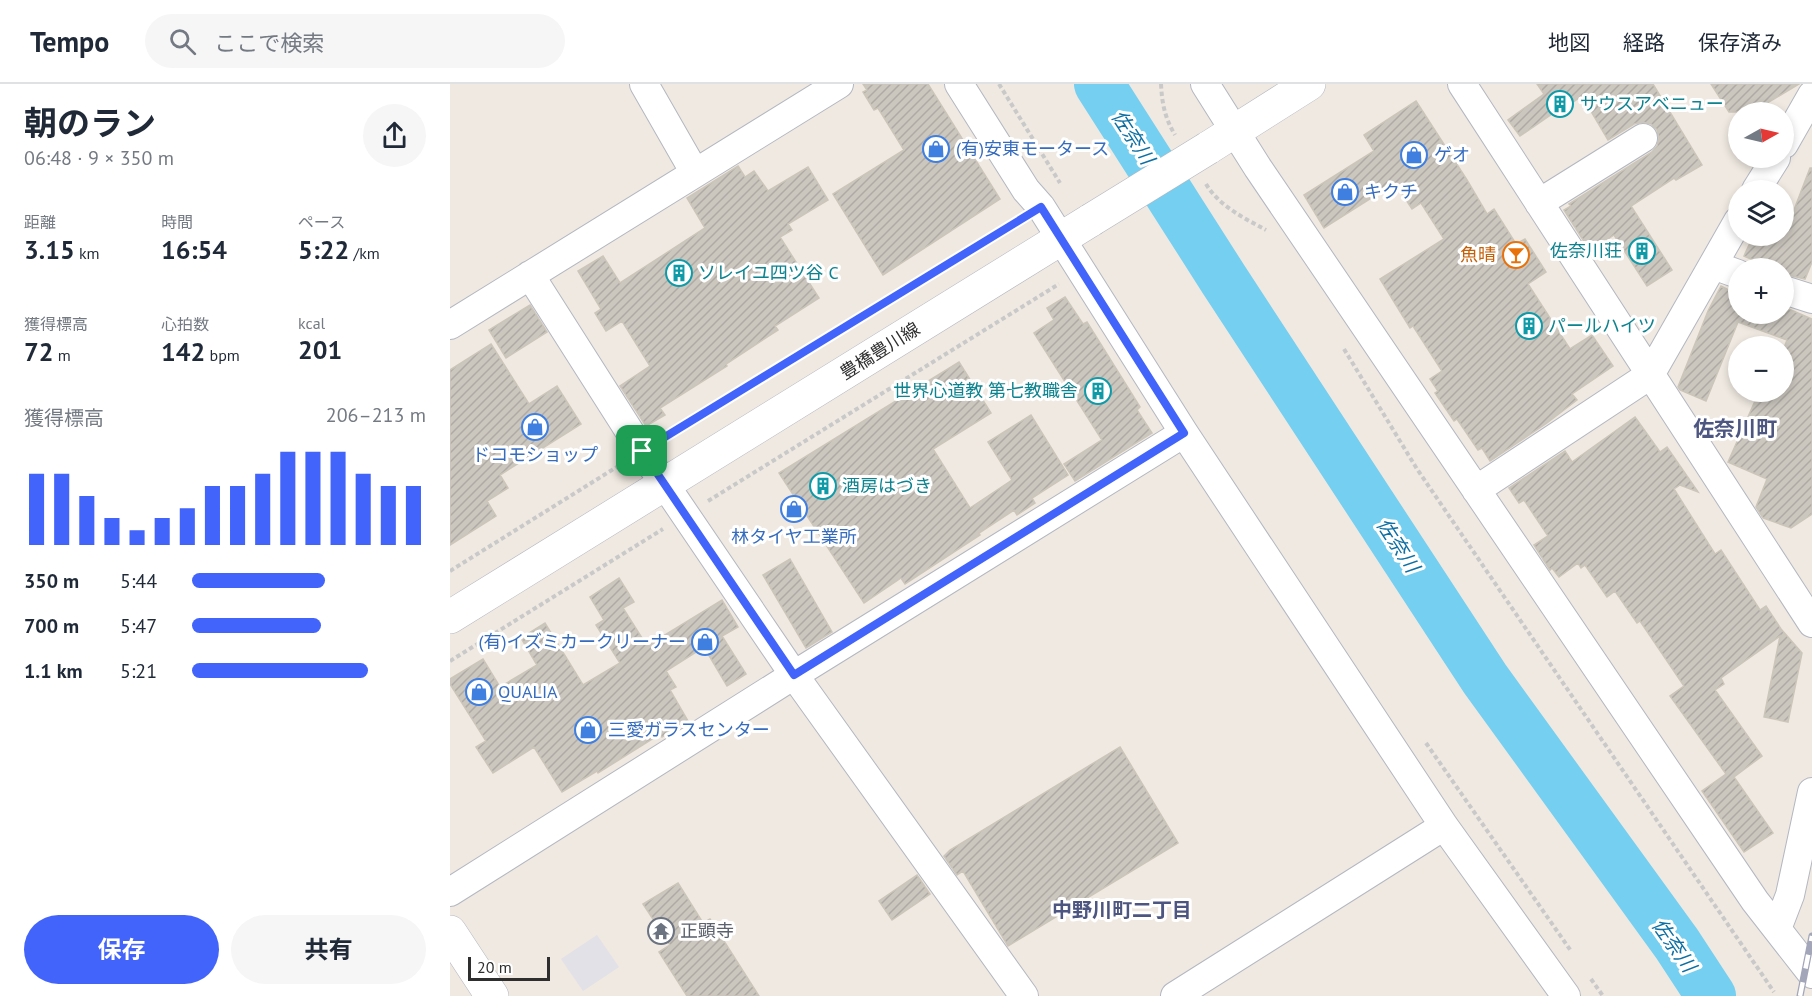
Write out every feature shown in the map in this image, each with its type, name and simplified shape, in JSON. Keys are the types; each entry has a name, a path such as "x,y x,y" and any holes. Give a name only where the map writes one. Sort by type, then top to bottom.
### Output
{"main road":[{"name":"豊橋豊川線","path":"450,617 1309,84"},
{"path":"450,932 492,996"}],"street":[{"path":"644,84 695,173"},
{"path":"450,325 839,84"},
{"path":"959,84 1026,190 1041,207 1061,238 1184,433 1444,826 1562,994"},
{"path":"1205,84 1221,140 1476,490 1749,891 1812,974"},
{"path":"1462,84 1812,623"},
{"path":"1794,126 1812,95"},
{"path":"1539,203 1643,138"},
{"path":"1476,490 1650,375 1726,270 1732,246"},
{"path":"530,275 642,451 794,675 1024,996"},
{"path":"1794,293 1812,299"},
{"path":"450,892 1184,433"},
{"path":"1777,930 1790,895 1812,792"},
{"path":"1175,996 1444,826"}],"path":[{"path":"450,571 642,451 1066,193 999,84"},
{"path":"450,661 1081,270"},
{"path":"1342,347 1417,469 1774,992"}],"shaded area":[{"path":"597,935 619,967 583,991 561,959"}],"building":[{"path":"863,84 928,84 1000,199 883,275 833,194 904,150 878,108 874,110 863,92 867,90"},
{"path":"1537,84 1653,84 1702,165 1676,180 1674,178 1631,206 1672,270 1647,286 1614,235 1590,251 1564,210 1571,206 1569,204 1652,152 1659,138 1657,130 1651,124 1642,122 1634,124 1608,140 1582,96 1520,136 1508,120 1544,94"},
{"path":"1711,84 1799,84 1769,102 1728,102 1728,110"},
{"path":"1416,101 1487,214 1494,209 1516,244 1525,239 1546,272 1528,284 1570,349 1592,335 1613,366 1572,394 1577,400 1490,461 1482,448 1478,450 1457,419 1454,421 1435,393 1438,391 1430,379 1442,371 1413,326 1410,328 1380,279 1444,239 1421,203 1412,209 1395,183 1324,228 1304,195 1374,151 1364,135"},
{"path":"738,166 745,177 754,171 768,191 808,167 828,200 788,224 792,230 780,237 819,298 775,326 778,330 726,364 727,366 660,408 665,415 646,426 620,386 650,366 622,321 606,331 595,313 601,309 578,271 603,256 620,283 705,228 687,198"},
{"path":"1810,168 1812,168 1812,262 1805,279 1794,276 1794,258 1749,258 1744,256 1748,246 1794,246 1794,210"},
{"path":"1721,286 1728,290 1728,324 1737,324 1732,336 1728,336 1728,347 1706,401 1678,387 1708,311"},
{"name":"世界心道教 第七教職舎","path":"1065,297 1083,324 1087,322 1140,407 1137,410 1152,433 1075,481 1064,464 1102,440 1034,333 1054,320 1047,308"},
{"path":"530,305 547,332 506,358 489,330"},
{"path":"1794,311 1812,319 1812,514 1791,528 1763,518 1756,507 1767,479 1728,462 1755,402 1794,402 1794,336 1776,336 1743,324 1794,324"},
{"path":"491,344 529,404 557,386 581,424 500,475 508,488 487,501 496,516 450,545 450,370"},
{"path":"959,362 991,413 933,449 970,508 1012,480 988,442 1031,415 1068,475 1032,498 1035,503 1017,515 1014,510 905,584 901,578 864,603 779,473"},
{"path":"1635,417 1660,452 1667,447 1698,492 1680,485 1674,489 1715,554 1721,550 1760,610 1766,606 1781,629 1802,653 1788,722 1764,717 1780,636 1721,678 1724,684 1715,690 1762,756 1734,777 1773,833 1744,852 1702,791 1726,774 1670,696 1684,686 1640,621 1637,623 1615,591 1607,597 1585,565 1581,568 1578,563 1559,577 1552,568 1550,570 1534,545 1548,536 1524,500 1519,503 1509,488 1565,451 1572,462"},
{"path":"790,559 832,632 806,648 763,575"},
{"path":"619,578 634,602 623,608 647,646 722,600 738,627 722,636 746,674 727,686 704,647 666,671 676,687 670,690 688,721 662,737 660,734 598,773 597,771 562,792 534,747 493,773 476,747 486,741 450,684 450,679 483,659 500,687 537,665 521,638 545,623 583,685 620,663 596,625 604,620 590,597"},
{"path":"1120,747 1178,843 1008,946 963,871 957,875 944,856 950,850"},
{"path":"917,875 930,894 892,920 879,901"},
{"path":"678,883 703,923 710,919 759,996 687,996 659,952 670,945 643,904"}],"waterway":[{"name":"佐奈川","path":"1099,84 1224,280 1485,679 1677,944 1711,996"}],"railway":[{"path":"1800,996 1812,936"}],"place":[{"name":"サウスアベニュー","path":"1560,104"},
{"name":"(有)安東モータース","path":"936,149"},
{"name":"ゲオ","path":"1414,155"},
{"name":"キクチ","path":"1345,192"},
{"name":"佐奈川荘","path":"1642,251"},
{"name":"魚晴","path":"1516,255"},
{"name":"ソレイユ四ツ谷 C","path":"679,273"},
{"name":"パールハイツ","path":"1529,326"},
{"name":"世界心道教 第七教職舎","path":"1098,391"},
{"name":"ドコモショップ","path":"535,427"},
{"name":"酒房はづき","path":"823,486"},
{"name":"林タイヤ工業所","path":"794,509"},
{"name":"(有)イズミカークリーナー","path":"705,642"},
{"name":"QUALIA","path":"479,692"},
{"name":"三愛ガラスセンター","path":"588,730"},
{"name":"正顕寺","path":"661,931"}],"district":[{"name":"佐奈川町","path":"1735,429"},
{"name":"中野川町二丁目","path":"1122,910"}],"route":[{"path":"1041,207 1184,433 794,675 642,451 1041,207"}]}
